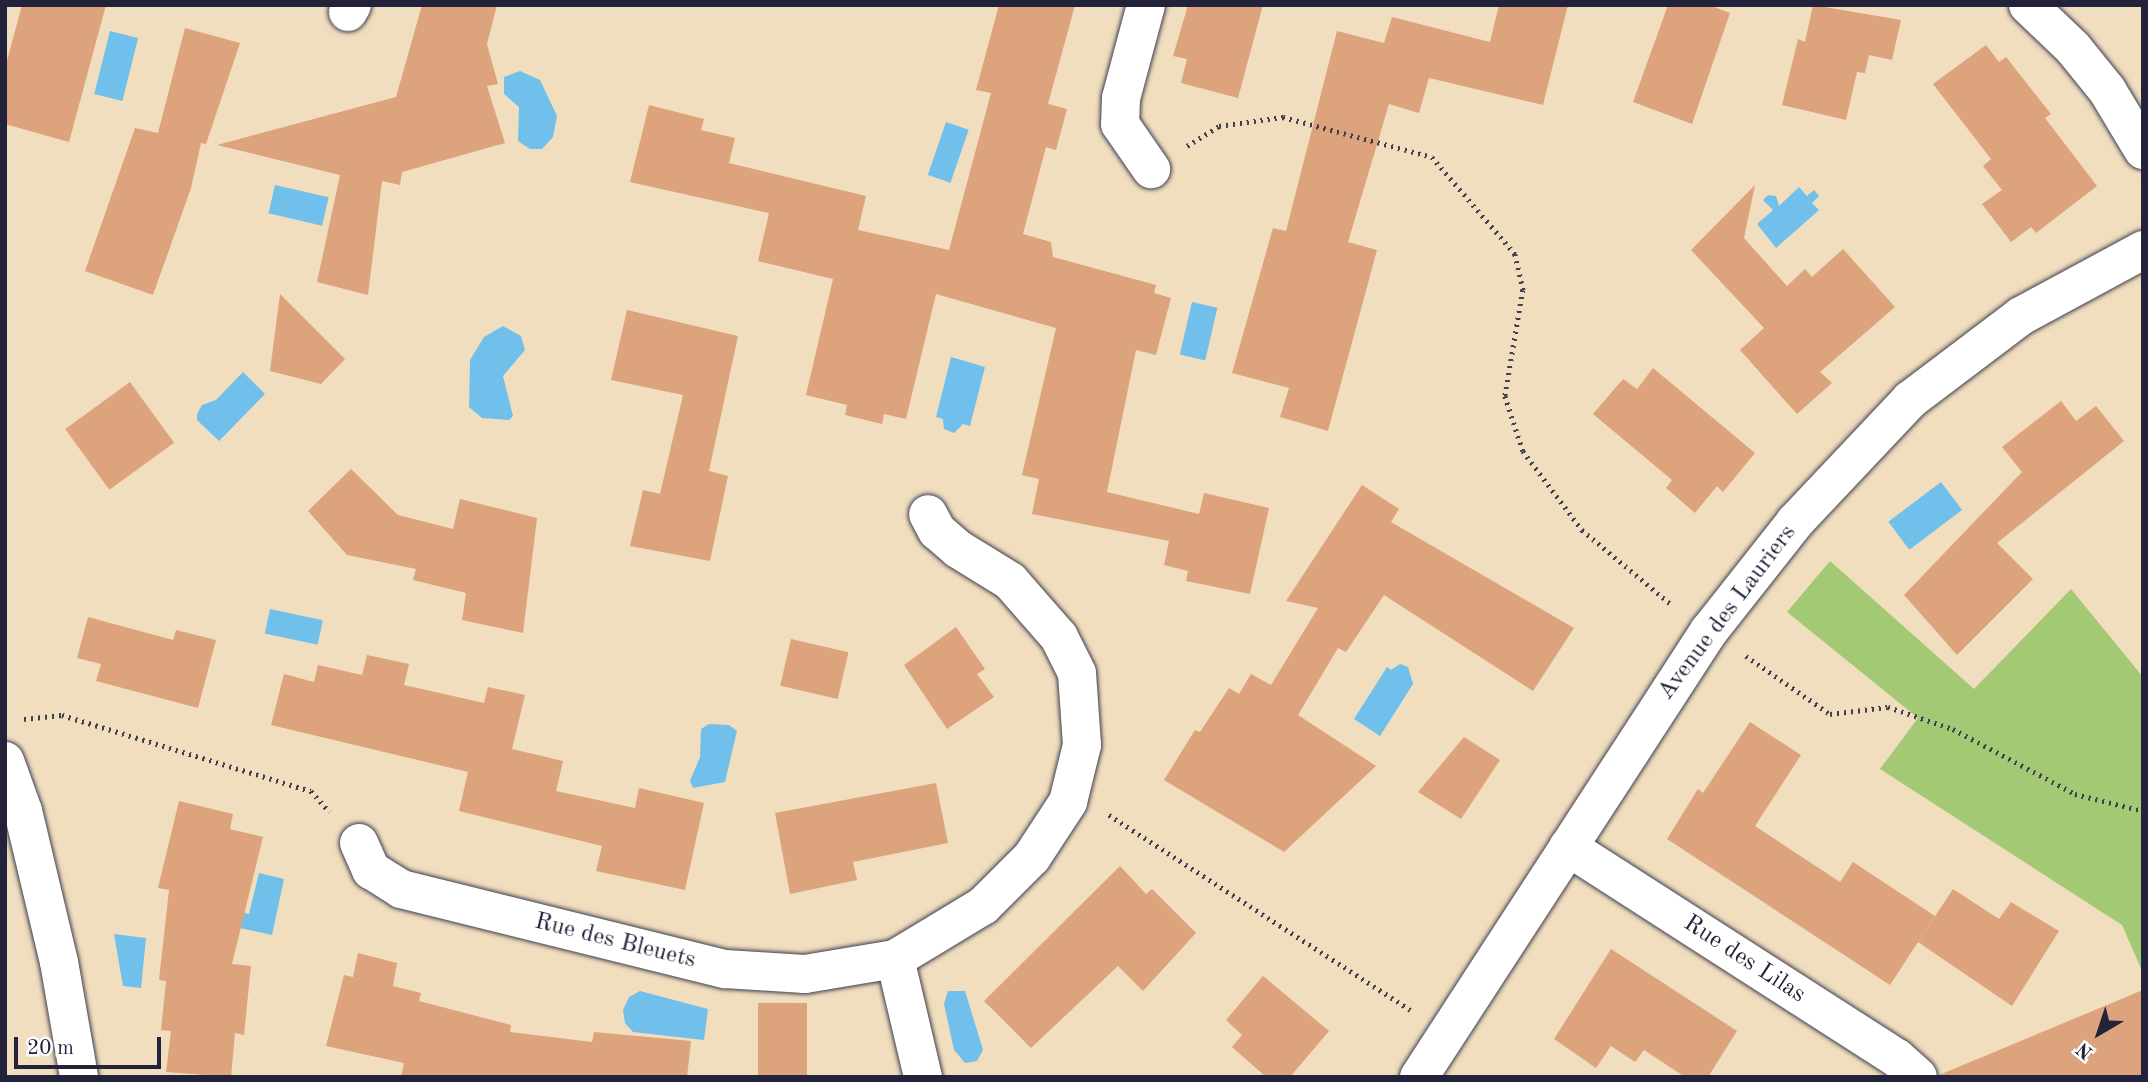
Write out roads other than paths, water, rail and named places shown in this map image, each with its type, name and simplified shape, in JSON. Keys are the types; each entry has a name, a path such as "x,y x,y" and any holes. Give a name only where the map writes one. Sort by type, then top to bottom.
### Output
{"street":[{"path":"1146,5 1121,98 1120,124 1151,169"},
{"path":"2028,5 2073,48 2107,90 2143,150"},
{"name":"Avenue des Lauriers","path":"1419,1077 1449,1035 1709,631 1795,522 1910,400 2021,316 2143,250"},
{"name":"Rue des Bleuets","path":"359,843 371,870 401,889 725,969 805,974 895,959 954,926 1007,885 1053,830 1072,791 1082,746 1082,708 1077,673 1059,637 1010,581 958,549 937,531 928,514"},
{"path":"5,761 23,811 53,937 79,1077"},
{"name":"Rue des Lilas","path":"1568,847 1897,1058 1918,1077"},
{"path":"895,959 923,1077"}],"water":[{"path":"110,31 138,38 122,101 94,94"},
{"path":"520,71 540,80 557,116 553,137 542,149 530,149 518,141 519,107 504,94 504,77"},
{"path":"946,122 969,130 950,183 928,175"},
{"path":"275,185 329,197 322,226 268,213"},
{"path":"1799,187 1807,196 1814,190 1819,196 1812,203 1819,210 1776,248 1757,224 1773,210 1763,200 1768,195 1776,196 1779,206"},
{"path":"1192,302 1217,308 1205,360 1180,355"},
{"path":"503,326 521,336 525,350 503,376 513,416 509,420 482,418 469,407 470,360 484,337"},
{"path":"951,357 985,367 970,426 963,424 954,433 944,429 943,419 936,417"},
{"path":"243,372 265,394 219,441 197,420 197,414 202,405 216,400"},
{"path":"1941,482 1962,510 1909,550 1888,522"},
{"path":"270,609 323,620 318,645 265,633"},
{"path":"1400,664 1408,667 1413,684 1380,736 1354,719 1387,667 1391,670"},
{"path":"709,724 729,725 737,731 725,782 693,788 690,781 700,757 701,729"},
{"path":"259,873 284,879 272,935 235,927 239,912 249,914"},
{"path":"114,934 146,938 141,988 123,986"},
{"path":"640,991 708,1009 704,1040 633,1032 625,1023 623,1010 629,997"},
{"path":"948,991 965,991 983,1050 977,1061 965,1063 954,1050 944,1004"}]}
